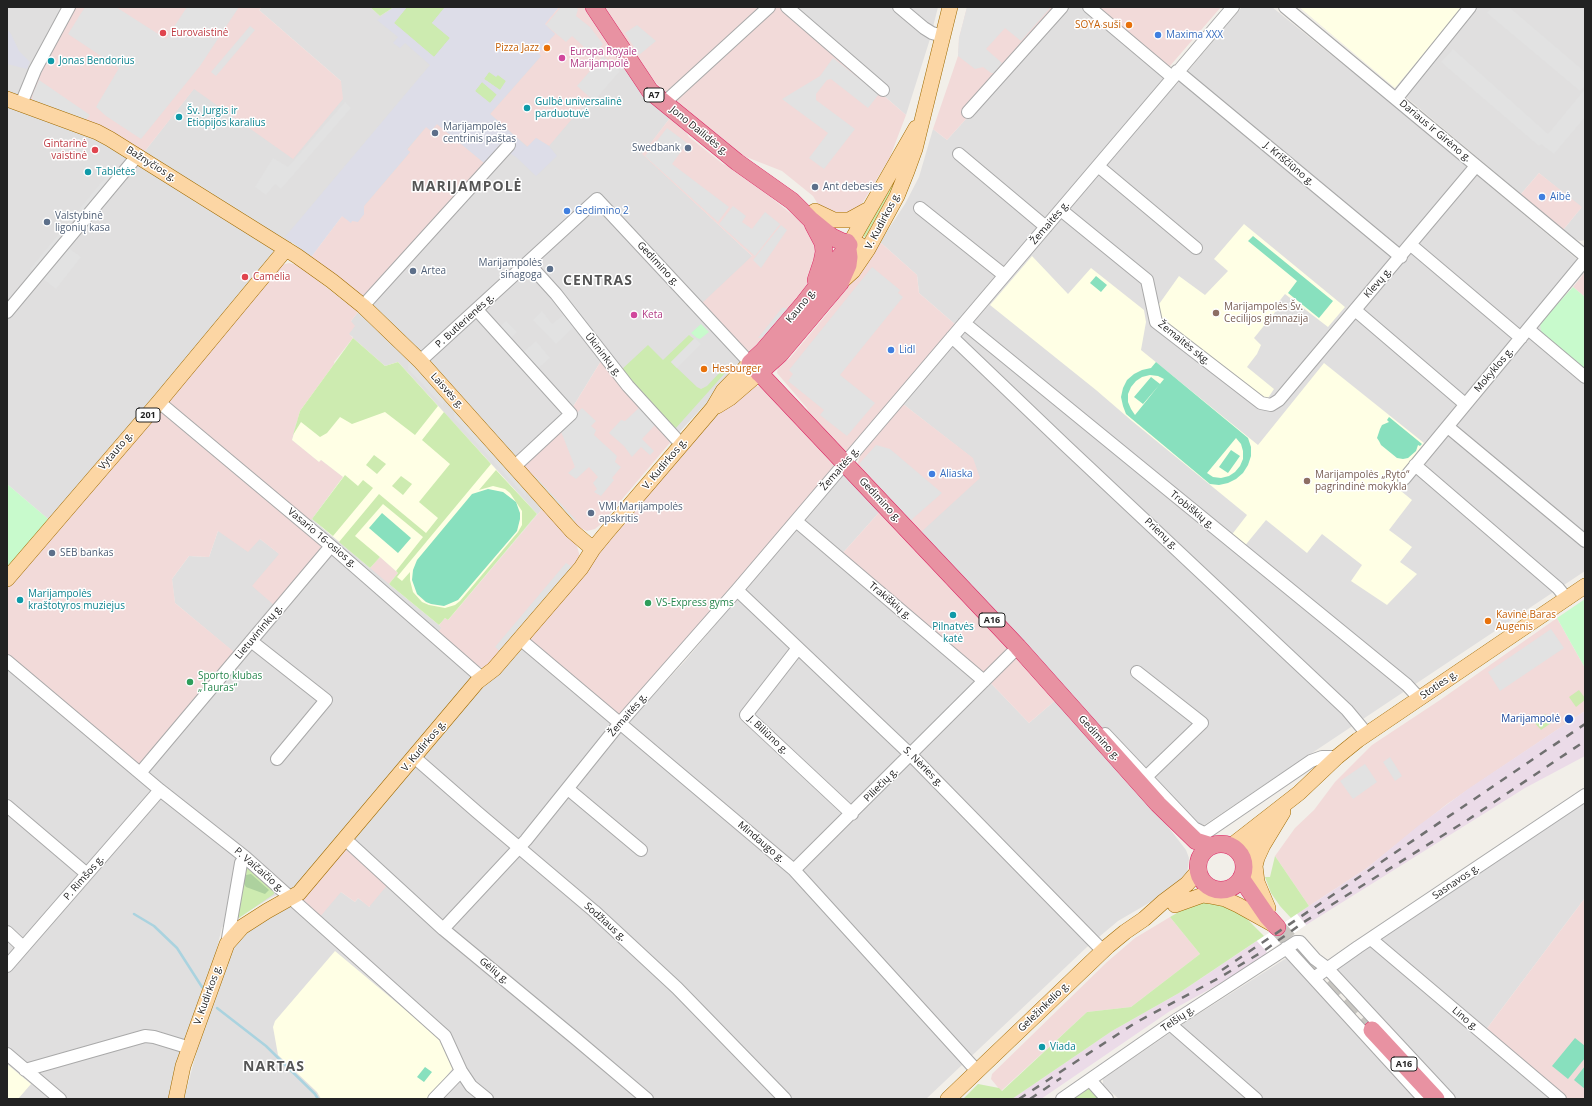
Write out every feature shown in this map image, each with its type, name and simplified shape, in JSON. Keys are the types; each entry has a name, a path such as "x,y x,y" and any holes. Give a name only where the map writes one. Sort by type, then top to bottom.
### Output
{"highway":[{"name":"Jono Dailidės g.","path":"594,7 650,91 737,162 813,215"},
{"path":"813,215 832,237 849,245 848,265 840,283"},
{"path":"804,303 818,276 824,252 821,236 813,215"},
{"name":"Kauno g.","path":"755,368 763,351 804,303 849,245"},
{"name":"V. Kudirkos g.","path":"755,368 780,354 840,283"},
{"name":"Gedimino g.","path":"755,368 1018,647 1158,804 1196,840 1212,846"},
{"name":"Gedimino g.","path":"1158,804 1190,847 1199,867"},
{"path":"1225,844 1237,852 1244,872 1236,883 1224,890 1210,887 1201,877 1199,867 1201,856 1212,846 1225,844"},
{"path":"1236,883 1273,923"},
{"name":"A16","path":"1372,1030 1436,1099"}],"main road":[{"name":"V. Kudirkos g.","path":"840,283 853,271 875,237 897,196 908,171 915,150 922,116 950,7"},
{"name":"Bažnyčios g.","path":"14,101 97,132 139,156 286,249"},
{"name":"V. Kudirkos g.","path":"849,245 922,116"},
{"path":"813,215 834,220 849,220 870,208"},
{"path":"849,245 864,244 875,237"},
{"name":"Laisvės g.","path":"286,249 314,268 363,306 420,362 575,534 593,549"},
{"name":"Vytauto g.","path":"7,579 286,249"},
{"name":"V. Kudirkos g.","path":"176,1099 183,1066 227,944 237,922 267,910 299,893 482,678 494,669 584,564 593,549 681,444 713,408 730,398 755,368"},
{"path":"575,534 581,546 584,564"},
{"name":"Stoties g.","path":"1237,852 1337,757 1367,734 1585,586"},
{"name":"Stoties g.","path":"1237,852 1283,812 1299,793"},
{"path":"1273,923 1257,882 1256,866 1259,852 1283,812"},
{"name":"Geležinkelio g.","path":"948,1099 1103,951 1187,884 1199,867"},
{"name":"Geležinkelio g.","path":"1144,919 1175,905 1194,893 1210,887"},
{"path":"1175,905 1203,895 1210,896 1225,899 1273,923"}],"street":[{"path":"14,101 35,70 69,7"},
{"path":"664,103 769,7"},
{"path":"787,7 883,90"},
{"path":"899,7 924,28 932,33 943,36"},
{"path":"968,112 1062,7"},
{"name":"J. Kriščiūno g.","path":"1089,7 1175,74 1401,257"},
{"name":"Žemaitės g.","path":"443,929 526,840 620,723 737,590 1233,7"},
{"name":"Dariaus ir Girėno g.","path":"1285,7 1584,255"},
{"path":"1396,99 1470,7"},
{"path":"363,306 509,145"},
{"path":"959,154 1046,227"},
{"path":"7,312 133,161 139,156"},
{"path":"1098,166 1196,248"},
{"name":"Klevų g.","path":"1280,400 1476,166"},
{"name":"P. Butlerienės g.","path":"420,362 597,199"},
{"name":"Gedimino g.","path":"597,199 755,368"},
{"path":"920,208 1004,275"},
{"name":"Žemaitės skg.","path":"1061,210 1147,280 1156,322 1261,403 1271,406 1280,400"},
{"path":"1411,245 1525,333 1585,377"},
{"name":"Mokyklos g.","path":"1404,479 1525,333 1584,255"},
{"name":"Ūkininkų g.","path":"528,264 556,294 628,386 681,444"},
{"path":"477,310 571,414 515,466"},
{"path":"1355,310 1465,404"},
{"name":"Trobiškių g.","path":"964,323 1407,685 1419,698"},
{"name":"Prienų g.","path":"952,337 1347,710 1367,734"},
{"name":"Vasario 16-osios g.","path":"158,402 331,546 482,678"},
{"path":"1448,427 1585,541"},
{"path":"1415,465 1558,588 1567,599"},
{"name":"Trakiškių g.","path":"796,521 984,682"},
{"name":"Lietuvininkų g.","path":"140,773 331,546"},
{"name":"S. Nėries g.","path":"737,590 911,755 1103,951"},
{"name":"Mindaugo g.","path":"520,639 794,870 978,1071"},
{"path":"251,641 326,700 277,759"},
{"name":"Piliečių g.","path":"794,870 852,814 1018,647"},
{"name":"J. Biliūno g.","path":"798,648 746,715 852,814"},
{"name":"P. Vaičaičio g.","path":"7,661 160,790 245,857 445,1036 461,1071 471,1086 487,1099"},
{"path":"1136,672 1202,723 1147,776"},
{"path":"1094,732 1107,734 1194,828 1204,833 1311,761 1322,757 1337,757"},
{"name":"Sodžiaus g.","path":"414,757 518,847 594,910 665,978 785,1099"},
{"path":"568,789 641,850"},
{"name":"P. Rimšos g.","path":"7,966 160,790"},
{"name":"Sasnavos g.","path":"1314,978 1585,795"},
{"path":"7,806 87,874"},
{"name":"Gėlių g.","path":"345,839 443,929 647,1099"},
{"path":"237,922 241,863 245,857"},
{"path":"7,932 23,947"},
{"name":"Lino g.","path":"1370,939 1560,1099"},
{"path":"1424,1099 1314,978 1291,945 1300,942 1315,959 1327,968 1449,1099"},
{"name":"Telšių g.","path":"1062,1099 1170,1024 1291,945"},
{"path":"1170,1024 1256,1099"},
{"path":"25,1070 145,1036 154,1037 190,1048"},
{"path":"7,1054 60,1099"},
{"path":"434,1099 461,1071"},
{"path":"1090,1080 1107,1099"}],"shaded area":[{"path":"7,7 69,7 145,151 194,88 341,81 259,10 262,7 370,7 380,16 394,7 559,7 545,24 622,60 670,118 643,154 752,256 749,357 674,438 604,356 571,410 517,462 379,315 374,306 375,299 342,216 311,257 292,242 54,524 7,484"},
{"path":"69,7 262,7 259,10 341,81 343,99 293,159 194,89 145,151 139,156 21,104"},
{"path":"85,7 116,7 166,39 187,7 239,7 200,66 141,139 106,116 96,107 119,68 68,34"},
{"path":"394,7 407,7 394,23 434,57 450,38 432,23 445,7 559,7 545,24 555,34 538,53 541,56 490,114 527,147 536,138 549,146 557,156 536,176 516,157 505,150 489,167 437,124 431,131 426,127 407,149 410,152 364,206 364,214 358,222 352,221 351,223 342,216 311,257 285,237 430,65 405,43 400,48 393,43 398,37 377,20","holes":["489,72 496,77 498,75 506,81 500,90 484,79","482,82 497,95 490,103 475,91"]},
{"path":"559,7 586,7 622,60 549,146 536,138 528,147 490,114 541,56 538,53 555,34 544,24"},
{"path":"561,7 575,7 578,9 576,16 590,27 603,44 594,56 572,36 566,42 546,25"},
{"path":"603,7 782,7 906,115 890,157 857,212 848,217 819,206 813,196 782,171 736,153 664,92 641,65"},
{"path":"782,7 938,7 930,39 906,115"},
{"path":"967,7 1067,7 947,140 933,129 958,56 959,38"},
{"path":"967,7 1051,7 1021,41 1005,28 986,49 1002,63 994,73 991,73 983,67 975,69 958,56 959,38"},
{"path":"1067,7 1083,7 1176,85 1242,7 1272,7 1397,108 1585,266 1585,272 1540,324 1585,372 1585,571 1204,825 1197,823 1109,731 1093,723 919,534 972,458 903,404 964,332 919,293 917,275 880,242 905,204 919,177 933,129 947,140"},
{"path":"1083,7 1221,7 1163,74"},
{"path":"1299,7 1585,7 1585,240 1580,241 1573,238 1563,230 1581,208 1539,173 1521,194"},
{"path":"1299,7 1463,7 1395,88"},
{"path":"1492,7 1509,7 1585,72 1585,86 1580,91 1487,13"},
{"path":"637,25 656,41 639,55 625,33"},
{"path":"250,26 255,30 216,76 211,72"},
{"path":"7,29 19,51 30,62 27,69 7,64"},
{"path":"1453,49 1548,134 1585,89 1585,117 1554,154 1541,144 1539,146 1441,62"},
{"path":"603,56 620,71 594,101 577,86"},
{"path":"833,58 879,94 868,108 831,79 827,80 816,94 816,100 855,129 824,169 809,158 828,133 782,99 820,76"},
{"path":"39,80 90,115 85,121 32,102 33,94"},
{"path":"345,102 351,108 281,189 275,184 266,195 255,187 273,158 288,167"},
{"path":"670,118 685,130 689,137 723,164 732,167 816,234 819,240 811,282 749,357 700,305 752,256 642,154"},
{"path":"437,124 489,167 369,300 311,257 342,216 352,221 358,221 364,214 364,206 410,152 407,150 426,127"},
{"path":"667,128 687,143 672,164 729,207 718,222 645,156"},
{"path":"118,172 35,273 30,269 109,173"},
{"path":"1539,173 1582,207 1563,230 1521,194"},
{"path":"186,179 194,181 264,225 268,232"},
{"path":"733,206 746,216 742,222 752,229 765,212 780,224 755,256 719,224"},
{"name":"Marijampolės Šv. Cecilijos gimnazija","path":"1244,224 1345,307 1328,327 1285,294 1273,309 1276,311 1254,338 1261,345 1257,354 1247,367 1274,389 1268,398 1262,400 1160,320 1157,307 1179,276 1205,295 1228,271 1214,259"},
{"path":"781,225 787,230 761,268 753,260"},
{"path":"880,242 917,275 919,293 957,326 847,453 842,451 810,416 807,408 777,373 778,367 790,358 831,309 840,294"},
{"path":"67,247 81,257 56,289 42,278"},
{"name":"Marijampolės „Ryto“ pagrindinė mokykla","path":"1032,256 1068,294 1091,268 1144,310 1146,322 1141,350 1258,445 1324,363 1424,443 1408,464 1417,471 1401,491 1412,500 1389,530 1412,547 1400,562 1417,574 1387,605 1351,581 1362,565 1322,534 1307,553 1266,520 1243,548 1230,537 1247,515 1096,390 990,305"},
{"path":"289,263 298,265 358,312 351,321 355,326 349,334 353,338 334,362 335,364 296,423 292,440 319,462 321,460 343,477 305,528 324,544 274,605 252,586 279,554 260,539 248,552 218,531 209,557 189,556 172,579 175,603 239,656 140,773 7,661 7,579 278,266"},
{"path":"872,267 900,290 898,293 903,297 840,375 875,403 847,436 820,415 824,410 788,381 793,374 789,370"},
{"path":"1585,272 1585,297 1573,287"},
{"path":"782,308 791,308 766,337 758,338"},
{"path":"542,311 552,324 565,314 574,327 556,344 533,320"},
{"path":"358,312 371,319 543,508 448,620 439,625 442,628 434,638 472,674 472,680 293,889 287,890 272,897 222,927 211,974 185,1037 169,1099 7,1099 7,661 238,656 175,603 172,579 189,556 209,557 218,531 260,539 280,554 304,528 291,440 296,423 353,337 348,334 351,321"},
{"path":"506,321 517,332 509,340 498,328"},
{"path":"353,338 385,366 398,362 537,514 448,620 445,618 439,625 389,584 398,573 380,557 370,568 312,519 343,477 321,460 319,462 292,440 300,411"},
{"path":"695,338 701,344 677,368 671,362"},
{"path":"536,341 550,358 536,370 521,354"},
{"path":"604,356 674,438 601,524 595,529 587,531 576,526 517,462 571,410"},
{"path":"409,357 445,396 443,406 408,369"},
{"path":"757,386 763,388 836,463 836,468 623,713 617,714 527,639 723,409 751,387"},
{"path":"903,404 973,458 980,478 919,534 857,465 860,456"},
{"path":"641,406 656,424 642,439 654,451 650,455 641,447 632,457 624,446 609,433 621,420 625,421"},
{"path":"455,408 525,486 526,497 454,418"},
{"path":"582,408 596,421 591,426 596,430 594,435 617,456 615,462 621,467 612,478 614,480 601,496 594,492 597,489 593,483 598,477 589,467 576,479 568,473 575,467 560,429"},
{"path":"876,445 890,449 942,493 910,521 859,464"},
{"path":"846,473 883,508 841,555 984,676 1029,723 1058,698 1152,806 1186,850 1189,858 1187,875 1178,886 1118,921 1087,947 926,1099 184,1099 197,1050 220,986 231,947 244,929 273,911 341,892 355,902 358,898 370,907 349,845 480,686 521,647 609,720 632,718 685,661 842,474"},
{"path":"535,476 576,520 573,522 532,479"},
{"path":"543,508 577,546 580,557 492,664 483,668 478,666 438,632 441,628 439,625 445,618 448,620"},
{"path":"883,508 1058,698 1029,723 984,676 841,555"},
{"path":"380,557 398,573 389,584 370,568"},
{"path":"566,563 574,568 502,653 495,647"},
{"path":"1557,618 1585,668 1585,711 1447,804 1367,868 1309,906 1275,856 1295,828 1314,810 1335,782 1372,745 1440,700"},
{"path":"1551,629 1564,648 1500,691 1488,672"},
{"path":"1585,711 1585,756 1525,788 1306,925 1297,914 1367,868 1418,826 1468,789"},
{"path":"1390,757 1402,776 1395,781 1383,762"},
{"path":"1365,764 1377,782 1353,799 1340,781"},
{"path":"1585,802 1585,898 1485,1031 1568,1099 1455,1099 1334,970"},
{"path":"349,845 389,883 369,907 358,898 355,902 341,892 319,918 300,901"},
{"path":"1585,898 1585,1099 1568,1099 1485,1031"},
{"path":"1170,917 1200,954 1131,1007 1087,1012 1001,1091 991,1079 992,1074 1107,962 1135,938"},
{"path":"1257,941 1267,952 1264,956 1221,983 1170,1011 1041,1099 1012,1099 1112,1031 1179,993"},
{"path":"335,951 439,1038 453,1068 428,1099 321,1099 317,1092 278,1055 273,1027 275,1021"},
{"path":"1288,957 1420,1099 1119,1099 1103,1085 1103,1079 1186,1022"},
{"path":"7,1064 31,1084 18,1099 7,1099"}],"green space":[{"path":"370,7 394,7 380,16"},
{"path":"407,7 445,7 432,23 450,38 434,57 394,23"},
{"path":"489,72 498,75 506,81 500,90 484,79"},
{"path":"482,82 497,94 490,103 475,91"},
{"path":"898,175 899,176 865,238 863,235"},
{"path":"1253,236 1333,301 1319,318 1288,293 1297,281 1248,241"},
{"path":"1096,276 1107,285 1101,292 1090,283"},
{"path":"1573,287 1585,297 1585,372 1548,340 1541,332 1540,323"},
{"path":"701,324 709,332 700,339 691,333"},
{"path":"689,335 694,339 671,362 677,368 701,389 707,386 723,369 726,372 675,429 620,371 648,345 663,360"},
{"path":"353,338 385,366 398,362 438,406 415,435 385,412 352,424 340,417 327,433 320,437 301,422 293,435 300,411"},
{"path":"1156,362 1248,438 1251,447 1251,456 1243,473 1236,479 1219,485 1210,484 1126,414 1121,397 1127,380 1142,370 1151,368","holes":["1150,375 1158,376 1164,379 1135,415 1128,402 1128,394 1136,381 1142,377","1236,438 1241,444 1243,451 1243,459 1240,466 1229,476 1221,478 1213,477 1207,473"]},
{"path":"1151,377 1160,384 1143,404 1134,397"},
{"path":"444,412 491,464 397,577 402,581 410,572 413,592 422,602 429,605 445,608 455,605 460,601 518,532 522,525 522,511 510,493 505,489 493,486 479,490 496,470 537,514 448,620 445,618 439,625 389,584 398,573 396,571 423,537 383,504 355,536 380,557 370,568 339,542 379,494 426,533 438,518 419,502 450,464 422,440"},
{"path":"1389,417 1422,444 1420,446 1418,445 1416,451 1408,458 1397,458 1381,445 1377,438 1382,425 1389,422 1387,420"},
{"path":"1231,450 1240,456 1228,473 1219,467"},
{"path":"374,455 386,464 377,474 366,465"},
{"path":"345,475 358,486 363,480 373,488 333,536 312,519"},
{"path":"401,476 412,484 403,495 392,486"},
{"path":"7,484 54,524 7,579"},
{"path":"488,489 503,492 516,502 520,513 517,531 458,600 444,606 426,602 417,594 412,580 413,570 417,560 472,494"},
{"path":"382,513 411,538 398,553 369,528"},
{"path":"1585,599 1585,668 1557,618"},
{"path":"1579,690 1585,700 1576,707 1569,697"},
{"path":"1545,714 1551,723 1541,730 1534,722"},
{"path":"1275,856 1309,906 1291,918 1271,893 1265,877 1270,877"},
{"path":"246,868 274,892 274,894 239,918 236,918"},
{"path":"251,874 269,890 265,894 246,887 243,882 246,875"},
{"path":"1205,900 1240,912 1264,936 1179,993 1112,1031 1012,1099 963,1099 978,1084 999,1088 1002,1091 1087,1012 1131,1007 1200,954 1170,917 1196,902"},
{"path":"1575,1038 1585,1046 1585,1058 1568,1079 1552,1066"},
{"path":"1585,1066 1585,1089 1574,1080"},
{"path":"425,1067 432,1072 424,1082 417,1077"},
{"path":"1088,1088 1101,1099 1068,1099"}],"pier":[{"path":"1297,914 1306,925 1267,952 1257,941"}],"waterway":[{"path":"134,914 154,926 177,948 202,987"},
{"path":"217,1008 266,1046 315,1094 318,1099"}],"tunnel":[{"path":"1277,927 1372,1030"}],"railway":[{"path":"1222,970 1585,724"},
{"path":"1019,1099 1135,1023 1219,978 1265,950 1304,922 1469,819 1585,741"},
{"path":"1030,1099 1061,1078"}],"place":[{"name":"SOYA suši","path":"1129,25"},
{"name":"Eurovaistinė","path":"163,33"},
{"name":"Maxima XXX","path":"1158,35"},
{"name":"Pizza Jazz","path":"547,48"},
{"name":"Europa Royale Marijampolė","path":"562,58"},
{"name":"Jonas Bendorius","path":"51,61"},
{"name":"Gulbė universalinė parduotuvė","path":"527,108"},
{"name":"Šv. Jurgis ir Etiopijos karalius","path":"179,117"},
{"name":"Marijampolės centrinis paštas","path":"435,133"},
{"name":"Swedbank","path":"688,148"},
{"name":"Gintarinė vaistinė","path":"95,150"},
{"name":"Tabletės","path":"88,172"},
{"name":"Ant debesies","path":"815,187"},
{"name":"Aibė","path":"1542,197"},
{"name":"Gedimino 2","path":"567,211"},
{"name":"Valstybinė ligonių kasa","path":"47,222"},
{"name":"Marijampolės sinagoga","path":"550,269"},
{"name":"Artea","path":"413,271"},
{"name":"Camelia","path":"245,277"},
{"name":"Marijampolės Šv. Cecilijos gimnazija","path":"1216,313"},
{"name":"Keta","path":"634,315"},
{"name":"Lidl","path":"891,350"},
{"name":"Hesburger","path":"704,369"},
{"name":"Aliaska","path":"932,474"},
{"name":"Marijampolės „Ryto“ pagrindinė mokykla","path":"1307,481"},
{"name":"VMI Marijampolės apskritis","path":"591,513"},
{"name":"SEB bankas","path":"52,553"},
{"name":"Marijampolės kraštotyros muziejus","path":"20,600"},
{"name":"VS-Express gyms","path":"648,603"},
{"name":"Pilnatvės katė","path":"953,615"},
{"name":"Kavinė Baras Augenis","path":"1488,621"},
{"name":"Sporto klubas „Tauras“","path":"190,682"},
{"name":"Marijampolė","path":"1569,719"},
{"name":"Viada","path":"1042,1047"}],"district":[{"name":"MARIJAMPOLĖ","path":"467,187"},
{"name":"CENTRAS","path":"598,281"},
{"name":"NARTAS","path":"274,1067"}]}
